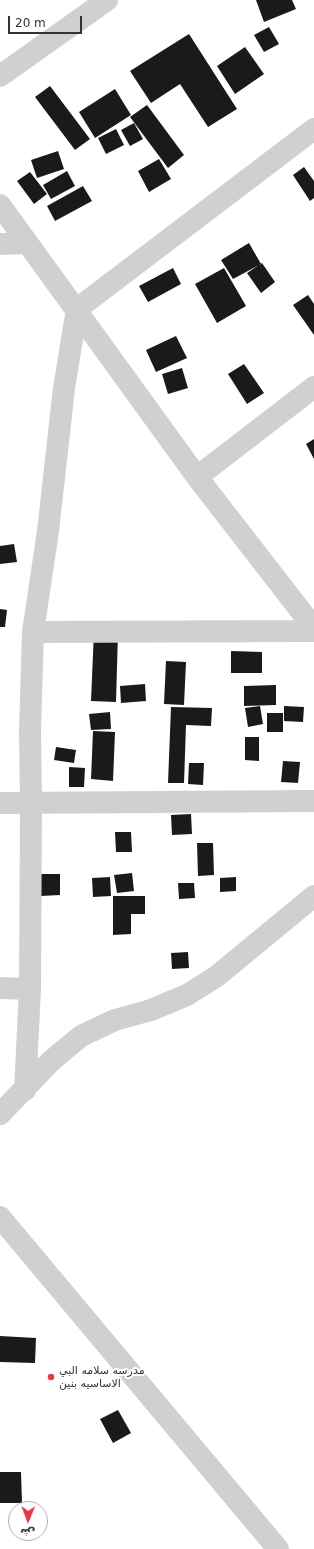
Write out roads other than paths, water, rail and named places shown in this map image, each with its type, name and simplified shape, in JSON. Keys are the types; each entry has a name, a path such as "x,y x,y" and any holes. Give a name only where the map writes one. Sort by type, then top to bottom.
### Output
{"street":[{"path":"0,76 107,0"},
{"path":"25,1090 30,989 30,731 33,632 48,531 64,388 76,309 314,129"},
{"path":"0,205 197,477 314,630"},
{"path":"0,244 27,243"},
{"path":"197,477 314,387"},
{"path":"33,632 314,630"},
{"path":"0,803 314,801"},
{"path":"0,1114 25,1090 51,1061 81,1036 115,1020 151,1010 187,995 217,976 314,896"},
{"path":"0,988 30,989"},
{"path":"0,1217 278,1549"}],"place":[{"name":"مدرسه سلامه البي الاساسيه بنين","path":"51,1377"}]}
